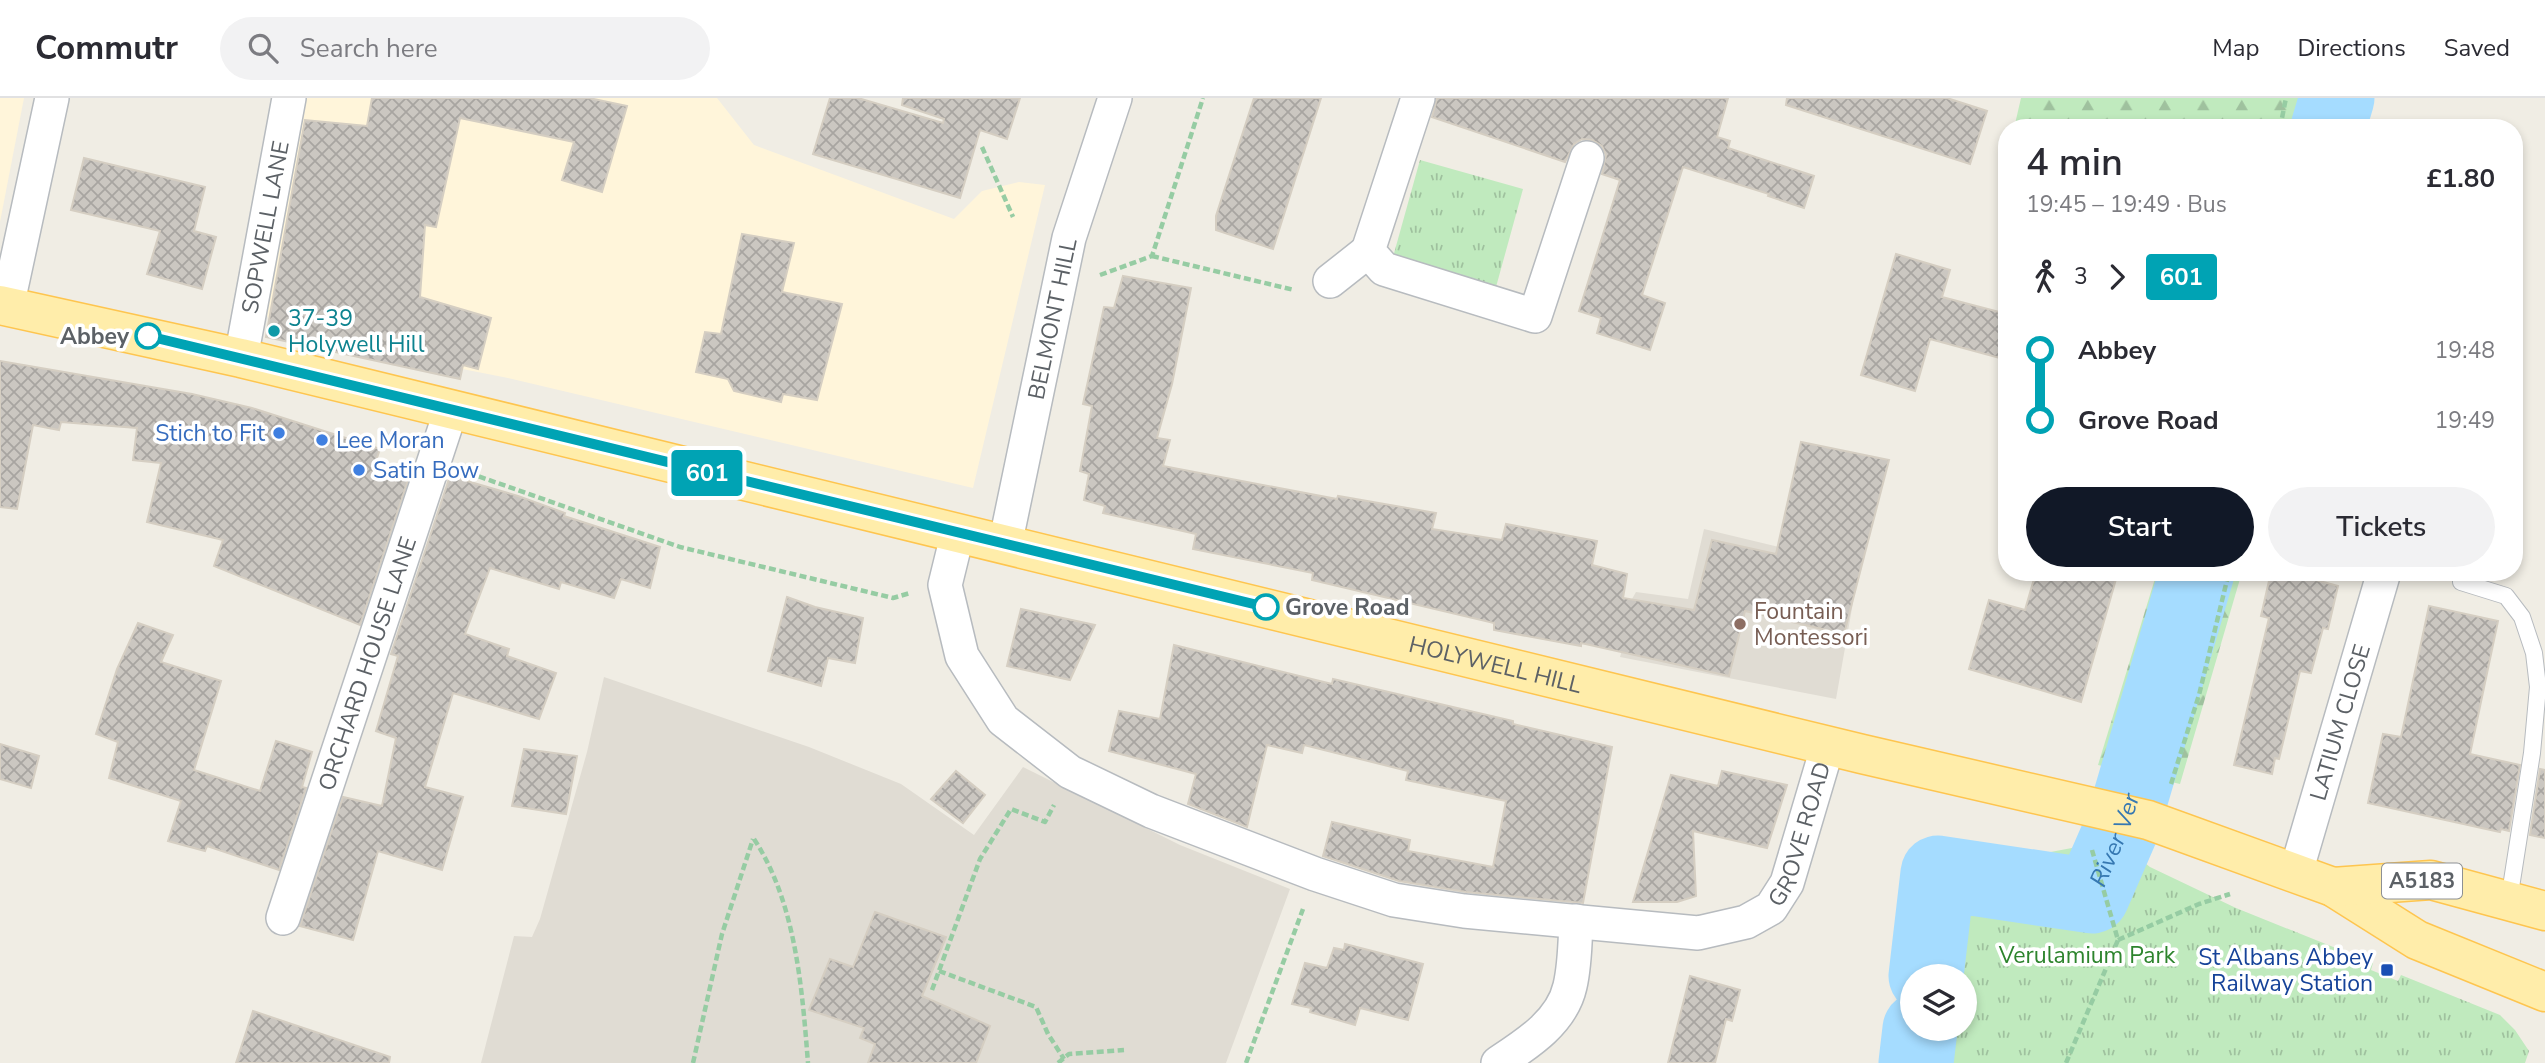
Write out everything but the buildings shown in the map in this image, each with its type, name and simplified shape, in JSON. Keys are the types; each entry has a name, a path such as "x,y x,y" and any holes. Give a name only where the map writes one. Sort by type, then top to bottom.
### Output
{"main road":[{"name":"HOLYWELL HILL","path":"3,306 241,358 1828,745 2106,809 2158,805 2296,872 2333,887 2417,940 2545,992"},
{"name":"HOLYWELL HILL","path":"2333,887 2431,880 2545,911"}],"street":[{"path":"3,306 52,98"},
{"name":"SOPWELL LANE","path":"241,358 289,98"},
{"name":"BELMONT HILL","path":"1005,545 1060,274 1069,238 1115,98"},
{"path":"1330,281 1368,251 1418,98"},
{"path":"1368,251 1384,269 1535,316 1587,158"},
{"name":"ORCHARD HOUSE LANE","path":"283,918 451,410"},
{"name":"GROVE ROAD","path":"958,532 945,585 962,656 1003,720 1070,772 1151,811 1315,874 1394,900 1464,911 1698,933 1746,922 1771,908 1787,883 1828,745"},
{"name":"LATIUM CLOSE","path":"2296,872 2381,581"},
{"path":"1498,1063 1523,1046 1556,1017 1570,988 1576,921"}],"lane":[{"path":"2461,582 2506,596 2522,617 2534,653 2539,687 2532,752 2509,900"}],"path":[{"path":"1152,256 1203,98"},
{"path":"2282,119 2286,98"},
{"path":"982,147 1013,217"},
{"path":"1060,274 1103,275 1152,256 1291,290 1312,290 1330,281"},
{"path":"435,460 694,550 893,598 945,585"},
{"path":"2158,805 2199,695 2227,581"},
{"path":"932,990 980,859 1011,809 1045,822 1070,772"},
{"path":"693,1063 722,934 754,838 769,863 781,894 797,965 808,1063"},
{"path":"2066,1063 2118,940 2091,848"},
{"path":"1246,1063 1315,874"},
{"path":"2118,940 2199,904 2230,895"},
{"path":"939,971 1036,1007 1048,1034 1064,1059"},
{"path":"1058,1063 1069,1054 1124,1050"}],"shaded area":[{"path":"0,98 24,98 0,222"},
{"path":"304,98 717,98 754,145 954,219 982,191 1019,182 1045,185 973,488 508,378 275,332 266,313"},
{"name":"Fountain Montessori","path":"1704,529 1862,567 1836,699 1620,657 1634,611 1628,606 1636,592 1688,599"},
{"path":"604,677 809,747 901,784 974,835 1023,767 1180,845 1290,889 1226,1063 481,1063 514,936 532,937 540,919 587,752"}],"green space":[{"path":"2021,98 2361,98 2356,119 2016,119"},
{"path":"1420,160 1523,189 1496,287 1393,257"},
{"path":"2154,581 2239,581 2180,784 2098,765"},
{"name":"Verulamium Park","path":"2093,844 2136,856 2150,867 2236,908 2373,963 2371,970 2398,981 2401,975 2500,1015 2515,1030 2529,1051 2525,1063 1916,1063 1919,1041 1977,1041 1977,964 1927,964 1938,873"}],"waterway":[{"name":"River Ver","path":"2331,119 2337,98"},
{"name":"River Ver","path":"1927,964 1938,873 2092,896 2122,827 2194,581"},
{"name":"River Ver","path":"1916,1063 1919,1041"}],"bus line":[{"name":"601","path":"148,336 1266,607"}],"place":[{"name":"37-39 Holywell Hill","path":"274,331"},
{"name":"Abbey","path":"148,336"},
{"name":"Stich to Fit","path":"279,433"},
{"name":"Lee Moran","path":"322,440"},
{"name":"Satin Bow","path":"359,470"},
{"name":"Grove Road","path":"1266,607"},
{"name":"Fountain Montessori","path":"1740,624"},
{"name":"St Albans Abbey Railway Station","path":"2387,970"}]}
